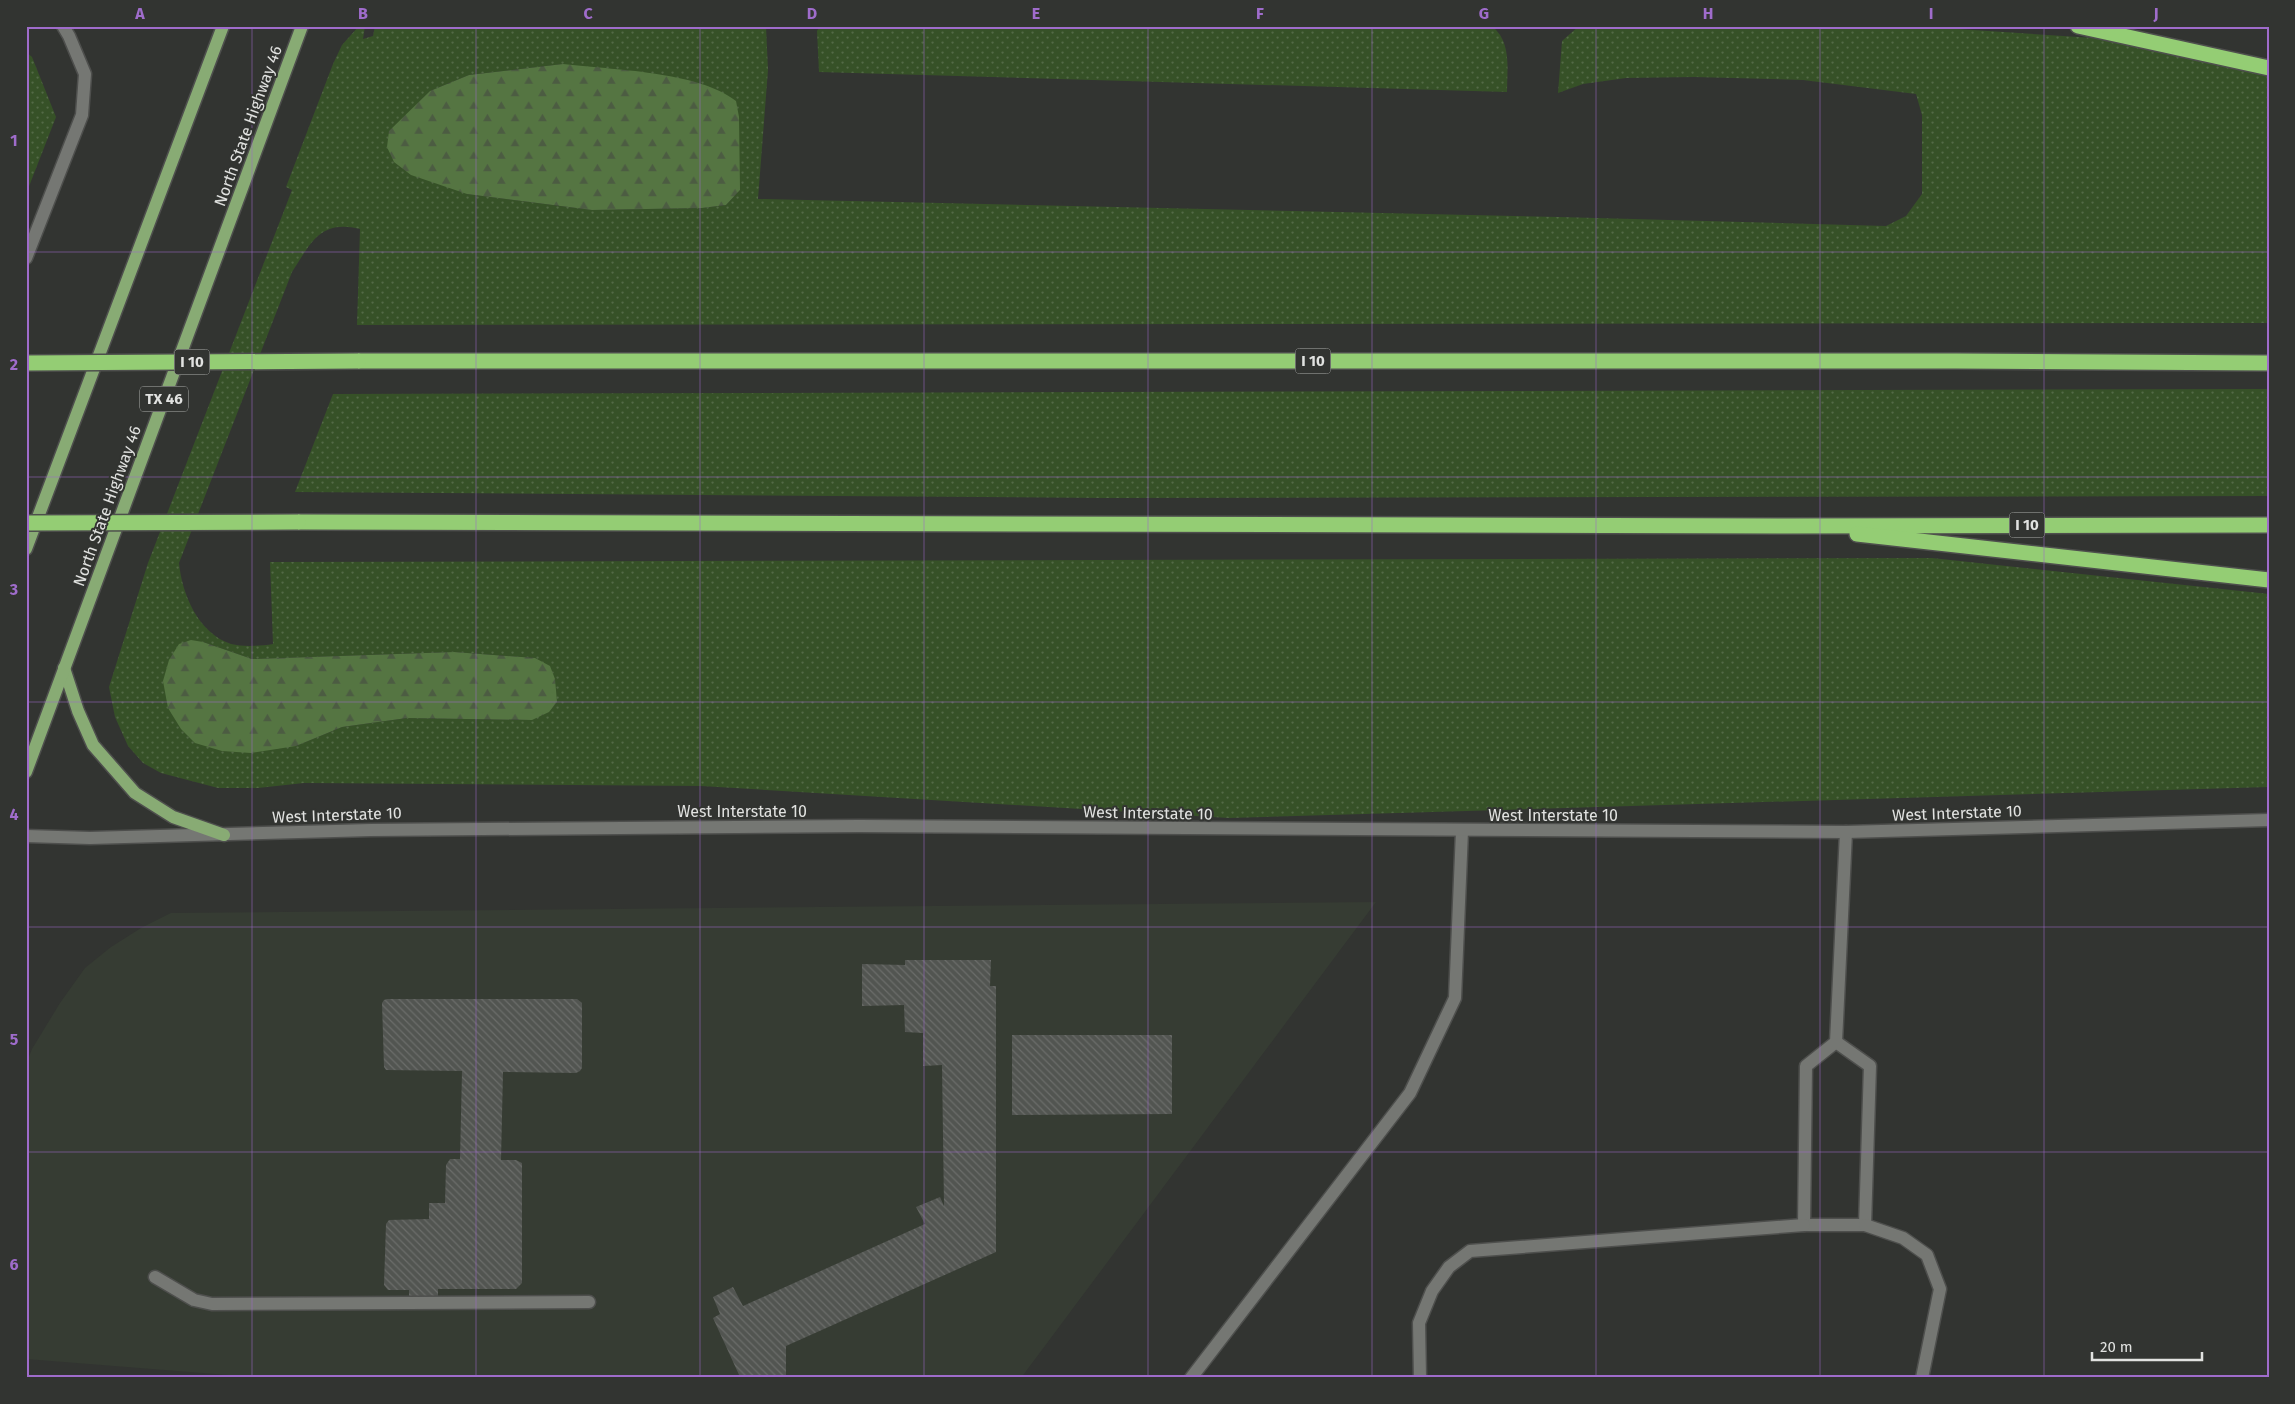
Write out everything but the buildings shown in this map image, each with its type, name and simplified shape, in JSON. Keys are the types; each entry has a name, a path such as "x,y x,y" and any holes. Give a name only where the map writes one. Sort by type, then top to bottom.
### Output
{"highway":[{"path":"2078,26 2269,68"},
{"name":"I 10","path":"26,363 358,361 1966,361 2269,363"},
{"name":"I 10","path":"26,523 2269,525"},
{"path":"1786,526 2269,580"}],"main road":[{"path":"26,549 223,26"},
{"name":"North State Highway 46","path":"26,772 302,26"},
{"path":"64,668 78,711 93,745 136,794 173,816 224,835"}],"street":[{"path":"26,258 82,114 85,74 63,26"},
{"name":"West Interstate 10","path":"26,836 90,838 371,830 848,826 1846,832 2269,820"},
{"path":"1191,1378 1410,1093 1455,998 1462,831"},
{"path":"1804,1225 1806,1066 1836,1042 1846,832"},
{"path":"1836,1042 1870,1066 1865,1225"},
{"path":"1420,1378 1419,1323 1432,1291 1449,1267 1470,1251 1804,1225 1865,1225 1903,1238 1927,1255 1940,1289 1922,1378"},
{"path":"155,1278 194,1300 212,1304 589,1302"}],"shaded area":[{"path":"1376,902 1021,1378 265,1378 26,1359 26,1064 32,1049 60,1003 85,968 111,947 141,928 171,913"}],"green space":[{"path":"359,26 365,26 363,39 373,36 375,26 766,26 768,70 758,199 1886,226 1906,216 1922,194 1922,115 1916,94 1803,80 1694,77 1626,78 1583,84 1558,93 1562,41 1579,26 1912,26 2125,40 2269,62 2269,323 357,325 360,229 335,227 318,236 311,243 292,272 179,563 188,599 201,622 219,639 231,644 246,646 273,644 270,562 1932,558 2269,594 2269,787 1229,818 701,786 304,783 258,788 218,788 161,773 143,763 128,746 115,717 109,687 148,563 292,190 286,187 342,45","holes":["563,64 740,190 726,205 702,208 592,210 467,194 410,111 430,91 469,75","203,642 252,659 454,652 535,658 532,720 407,718 342,727 296,746"]},
{"path":"820,26 1492,26 1503,40 1506,48 1508,65 1507,92 819,72 817,31"},
{"path":"26,52 32,57 56,117 26,194"},
{"path":"563,64 629,70 677,78 700,83 720,91 736,101 739,117 740,190 726,205 702,208 592,210 467,194 411,175 394,162 387,147 389,131 430,91 469,75"},
{"path":"2269,389 2269,496 1105,498 295,492 333,394"},
{"path":"191,640 203,642 252,659 454,652 535,658 550,666 555,679 557,702 549,712 532,720 407,718 342,727 296,746 251,753 222,751 195,743 181,729 168,708 163,681 169,660 179,644"}]}
